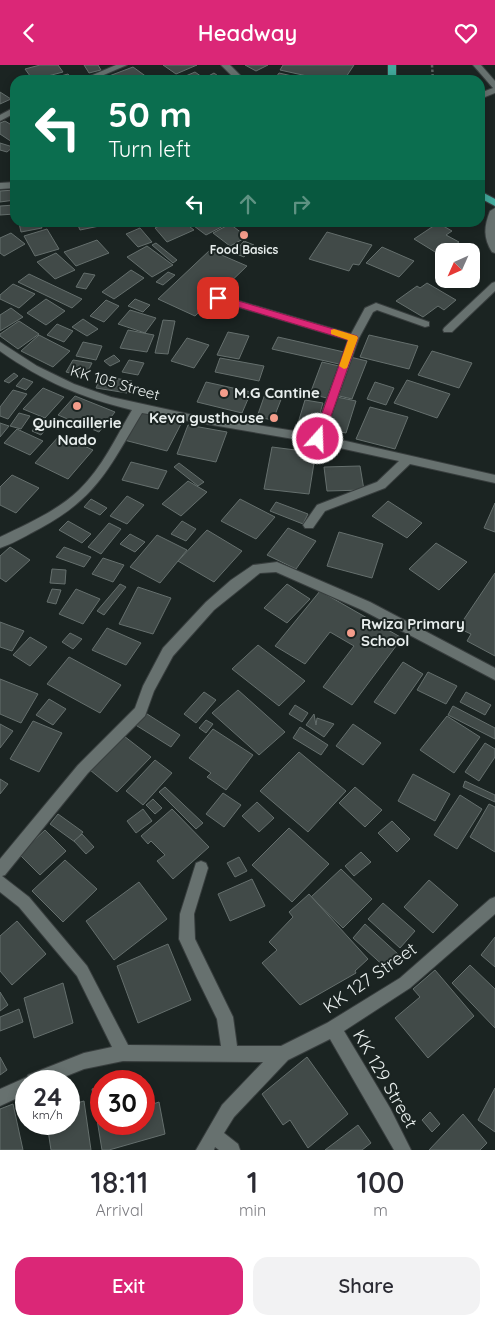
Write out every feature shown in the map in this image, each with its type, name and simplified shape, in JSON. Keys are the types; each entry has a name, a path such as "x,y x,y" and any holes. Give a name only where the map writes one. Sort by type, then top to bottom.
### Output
{"street":[{"path":"98,75 123,65"},
{"path":"225,65 236,75"},
{"path":"477,65 495,86"},
{"path":"495,211 489,225 488,237 495,250"},
{"path":"448,330 495,285"},
{"path":"218,298 354,338"},
{"path":"318,439 354,338 370,310 376,306 424,324"},
{"name":"KK 105 Street","path":"0,345 14,357 66,386 139,408 318,439 495,479"},
{"path":"0,543 59,511 82,494 98,475 139,408"},
{"path":"309,525 321,508 381,485 408,459"},
{"path":"0,869 83,769 140,712 148,690 168,652 210,606 257,568 277,567 348,598 495,674"},
{"path":"201,868 187,914 187,939 225,1017 230,1052"},
{"path":"0,883 24,902 82,971 123,1053"},
{"name":"KK 127 Street","path":"204,1150 228,1111 282,1054 333,1029 405,983 495,904"},
{"name":"KK 129 Street","path":"333,1029 384,1114 403,1150"},
{"name":"KK 127 Street","path":"62,1070 84,1061 123,1053 230,1052 282,1054"},
{"path":"0,1099 15,1091"},
{"path":"214,1135 232,1150"}],"building":[{"path":"40,65 58,65 63,72 52,75 29,75 25,69"},
{"path":"84,65 98,65 101,70 89,73"},
{"path":"163,65 197,65 176,74"},
{"path":"245,65 268,65 256,71"},
{"path":"283,65 354,65 347,75 302,75 280,70"},
{"path":"133,67 144,75 112,75"},
{"path":"195,72 199,75 188,75"},
{"path":"0,92 10,99 0,104"},
{"path":"5,121 10,124 10,141 0,134 0,123"},
{"path":"0,143 10,146 10,150 7,152 0,150"},
{"path":"10,190 10,201 0,202 0,191"},
{"path":"10,205 10,214 0,215 0,206"},
{"path":"20,227 42,228 21,232"},
{"path":"79,227 95,227 80,230"},
{"path":"190,227 194,230 167,242 155,228"},
{"path":"195,227 221,227 206,235"},
{"path":"224,227 234,227 247,237 230,246 213,233"},
{"path":"432,227 445,227 452,231 446,235 459,242 435,243 435,252 414,239"},
{"path":"140,228 152,242 138,247 126,234"},
{"path":"47,229 59,249 35,256 24,236"},
{"path":"327,232 372,245 359,265 353,264 349,271 309,259"},
{"path":"11,233 25,244 4,256 0,253 0,238"},
{"path":"97,240 109,253 76,266 64,252"},
{"path":"244,241 254,245 244,257 234,253"},
{"path":"156,243 177,260 173,263 152,245"},
{"path":"147,246 173,265 152,277 127,257"},
{"path":"382,247 414,261 399,277 366,263"},
{"path":"210,250 247,266 195,316 158,299"},
{"path":"56,253 75,270 55,279 37,262"},
{"path":"131,270 144,278 114,299 102,292"},
{"path":"168,272 175,275 163,285 156,282"},
{"path":"84,273 95,275 86,289 76,287"},
{"path":"29,274 82,299 72,308 18,282"},
{"path":"427,283 456,300 444,310 438,306 423,317 396,301 417,286 420,288"},
{"path":"13,284 35,294 19,308 0,299 0,295"},
{"path":"46,299 65,311 46,325 27,313"},
{"path":"135,299 150,305 143,312 128,306"},
{"path":"106,300 119,306 104,322 90,316"},
{"path":"11,308 23,317 0,331 0,315"},
{"path":"130,310 156,318 145,333 118,324"},
{"path":"83,319 98,329 87,336 72,327"},
{"path":"163,320 175,321 168,354 155,353"},
{"path":"19,321 39,334 18,349 0,336 0,334"},
{"path":"57,324 73,331 64,342 47,335"},
{"path":"128,330 154,335 147,352 120,348"},
{"path":"228,332 249,336 239,359 217,355"},
{"path":"39,335 70,351 53,367 21,351"},
{"path":"369,335 418,346 409,369 360,357"},
{"path":"278,337 344,352 339,364 272,349"},
{"path":"187,338 209,345 194,368 171,361"},
{"path":"83,342 102,346 96,360 76,356"},
{"path":"432,351 472,363 459,388 418,375"},
{"path":"114,355 120,361 110,366 104,361"},
{"path":"350,357 367,361 352,399 335,395"},
{"path":"220,358 264,366 259,381 215,372"},
{"path":"73,360 92,363 85,377 66,372"},
{"path":"129,360 144,363 138,375 122,372"},
{"path":"322,362 339,366 327,398 310,394"},
{"path":"14,373 18,376 9,383 4,381"},
{"path":"101,376 132,381 127,393 96,388"},
{"path":"23,378 33,382 26,390 16,386"},
{"path":"407,380 450,394 437,418 394,403"},
{"path":"206,382 251,392 242,413 197,402"},
{"path":"375,382 394,388 386,405 367,399"},
{"path":"43,388 64,397 45,418 23,409"},
{"path":"13,390 27,394 8,419 0,416 0,407"},
{"path":"265,394 282,397 273,420 257,417"},
{"path":"75,396 115,412 99,432 58,415"},
{"path":"337,397 356,401 346,433 327,429"},
{"path":"305,400 323,403 316,426 298,423"},
{"path":"370,407 408,417 395,449 356,439"},
{"path":"139,411 182,422 167,451 124,440"},
{"path":"19,413 30,416 21,429 10,426"},
{"path":"41,420 50,424 41,435 32,431"},
{"path":"0,423 9,426 0,437"},
{"path":"188,425 227,432 216,462 177,454"},
{"path":"17,429 43,441 30,455 4,443"},
{"path":"60,435 93,450 68,479 35,463"},
{"path":"272,447 319,453 317,463 314,463 309,494 264,489"},
{"path":"131,462 167,471 158,489 122,480"},
{"path":"179,463 204,482 198,486 174,467"},
{"path":"360,466 364,490 327,491 324,467"},
{"path":"12,475 39,488 16,513 0,505 0,487"},
{"path":"188,481 207,492 181,516 162,504"},
{"path":"127,496 144,505 127,524 110,516"},
{"path":"91,499 107,508 100,515 84,507"},
{"path":"240,499 275,517 256,539 221,521"},
{"path":"388,501 422,523 407,538 372,516"},
{"path":"276,502 308,514 303,524 270,511"},
{"path":"495,503 495,532 484,528"},
{"path":"68,521 91,534 82,543 59,530"},
{"path":"182,521 196,529 186,541 171,534"},
{"path":"109,523 121,529 101,554 88,547"},
{"path":"288,528 316,541 296,569 267,555"},
{"path":"207,530 242,551 214,582 178,561"},
{"path":"339,532 383,544 372,578 327,566"},
{"path":"130,534 145,542 135,552 120,544"},
{"path":"157,535 187,550 160,583 130,567"},
{"path":"436,543 467,562 439,590 409,569"},
{"path":"10,547 30,560 6,582 0,578 0,556"},
{"path":"64,547 91,557 84,567 56,557"},
{"path":"103,558 124,565 113,582 92,574"},
{"path":"52,569 66,570 65,584 50,583"},
{"path":"495,573 495,656 467,641 471,634 458,628"},
{"path":"120,584 126,587 104,615 97,611"},
{"path":"287,584 310,599 287,623 264,608"},
{"path":"138,587 171,598 153,634 119,624"},
{"path":"52,589 61,590 56,604 47,602"},
{"path":"76,589 100,599 83,624 59,614"},
{"path":"320,591 402,638 352,705 323,687 354,646 330,632 305,664 275,646"},
{"path":"0,622 24,631 12,651 0,647"},
{"path":"107,628 141,643 126,665 92,650"},
{"path":"70,633 82,639 73,649 62,642"},
{"path":"30,637 47,647 30,666 13,655"},
{"path":"258,645 305,681 279,706 232,669"},
{"path":"69,657 121,685 100,713 47,684"},
{"path":"403,662 423,674 395,714 374,702"},
{"path":"428,672 457,686 446,704 417,690"},
{"path":"0,679 38,694 21,723 0,714"},
{"path":"238,690 285,732 259,755 212,713"},
{"path":"204,692 216,700 196,723 184,714"},
{"path":"466,692 491,705 485,715 460,702"},
{"path":"49,699 66,709 53,725 36,715"},
{"path":"295,705 308,713 302,722 289,714"},
{"path":"453,706 495,728 495,739 448,715"},
{"path":"144,712 180,735 171,747 134,724"},
{"path":"314,714 316,725 317,718 334,724 324,737 306,725"},
{"path":"447,716 480,737 454,773 420,750"},
{"path":"206,720 213,724 206,733 199,728"},
{"path":"33,721 62,733 39,772 10,759"},
{"path":"0,724 13,731 0,748"},
{"path":"353,724 381,743 363,765 336,746"},
{"path":"300,727 328,745 321,755 293,738"},
{"path":"213,729 253,755 226,790 207,777 211,773 189,758"},
{"path":"124,736 151,757 117,792 90,770"},
{"path":"485,743 495,749 495,757 479,781 465,772"},
{"path":"299,752 346,791 308,832 260,791"},
{"path":"155,760 172,773 143,805 126,791"},
{"path":"413,774 450,794 435,821 398,801"},
{"path":"0,779 8,784 0,794"},
{"path":"465,781 495,795 495,802 463,787"},
{"path":"165,787 203,823 196,829 159,792"},
{"path":"355,787 382,810 365,827 339,803"},
{"path":"223,793 241,805 224,827 206,814"},
{"path":"460,795 482,809 457,849 434,835"},
{"path":"153,799 162,808 155,814 146,805"},
{"path":"257,802 274,818 259,832 242,816"},
{"path":"489,804 495,807 495,852 470,837"},
{"path":"143,809 152,821 136,833 127,821"},
{"path":"172,809 209,847 173,879 157,861 165,855 151,841 148,844 141,836"},
{"path":"58,814 83,832 75,842 50,824"},
{"path":"392,821 410,839 397,852 378,833"},
{"path":"289,828 329,864 292,902 252,865"},
{"path":"45,830 66,851 40,875 19,854"},
{"path":"82,834 94,847 86,854 74,841"},
{"path":"361,852 371,862 354,876 345,866"},
{"path":"239,857 247,871 235,877 227,863"},
{"path":"65,860 97,889 63,922 32,891"},
{"path":"341,869 372,899 343,928 311,897"},
{"path":"252,879 265,906 230,921 218,894"},
{"path":"429,880 458,905 433,933 404,907"},
{"path":"139,882 167,919 114,960 86,921"},
{"path":"309,894 368,959 355,971 356,973 300,1005 262,963 277,950 269,942 293,917 289,912"},
{"path":"383,903 415,931 400,948 368,919"},
{"path":"17,921 46,954 12,985 0,971 0,936"},
{"path":"365,924 399,955 387,969 353,938"},
{"path":"495,937 495,967 481,955"},
{"path":"168,944 191,1000 138,1023 117,966"},
{"path":"470,965 495,989 495,1028 452,983"},
{"path":"435,970 474,1016 428,1058 395,1018 420,997 413,989"},
{"path":"63,983 73,1023 34,1038 24,998"},
{"path":"0,992 8,1005 0,1011"},
{"path":"19,1009 23,1022 0,1031 0,1017"},
{"path":"0,1057 7,1070 0,1075"},
{"path":"307,1057 348,1114 308,1148 290,1120 283,1125 262,1094"},
{"path":"495,1088 495,1132 478,1120"},
{"path":"84,1101 91,1150 51,1150 49,1135 80,1135 80,1102"},
{"path":"159,1102 165,1134 109,1150 102,1150 100,1135 155,1135 155,1103"},
{"path":"13,1104 15,1135 20,1135 23,1150 0,1150 0,1109"},
{"path":"430,1112 440,1124 432,1132 422,1120"},
{"path":"463,1114 487,1143 480,1150 429,1150"},
{"path":"358,1125 371,1143 362,1150 325,1150"}],"slow traffic":[{"path":"334,332 354,338 344,366"}],"place":[{"name":"Food Basics","path":"244,235"},
{"name":"M.G Cantine","path":"224,393"},
{"name":"Quincaillerie Nado","path":"77,406"},
{"name":"Keva gusthouse","path":"274,418"},
{"name":"Rwiza Primary School","path":"351,633"}],"route":[{"path":"218,298 354,338 318,439"}]}
